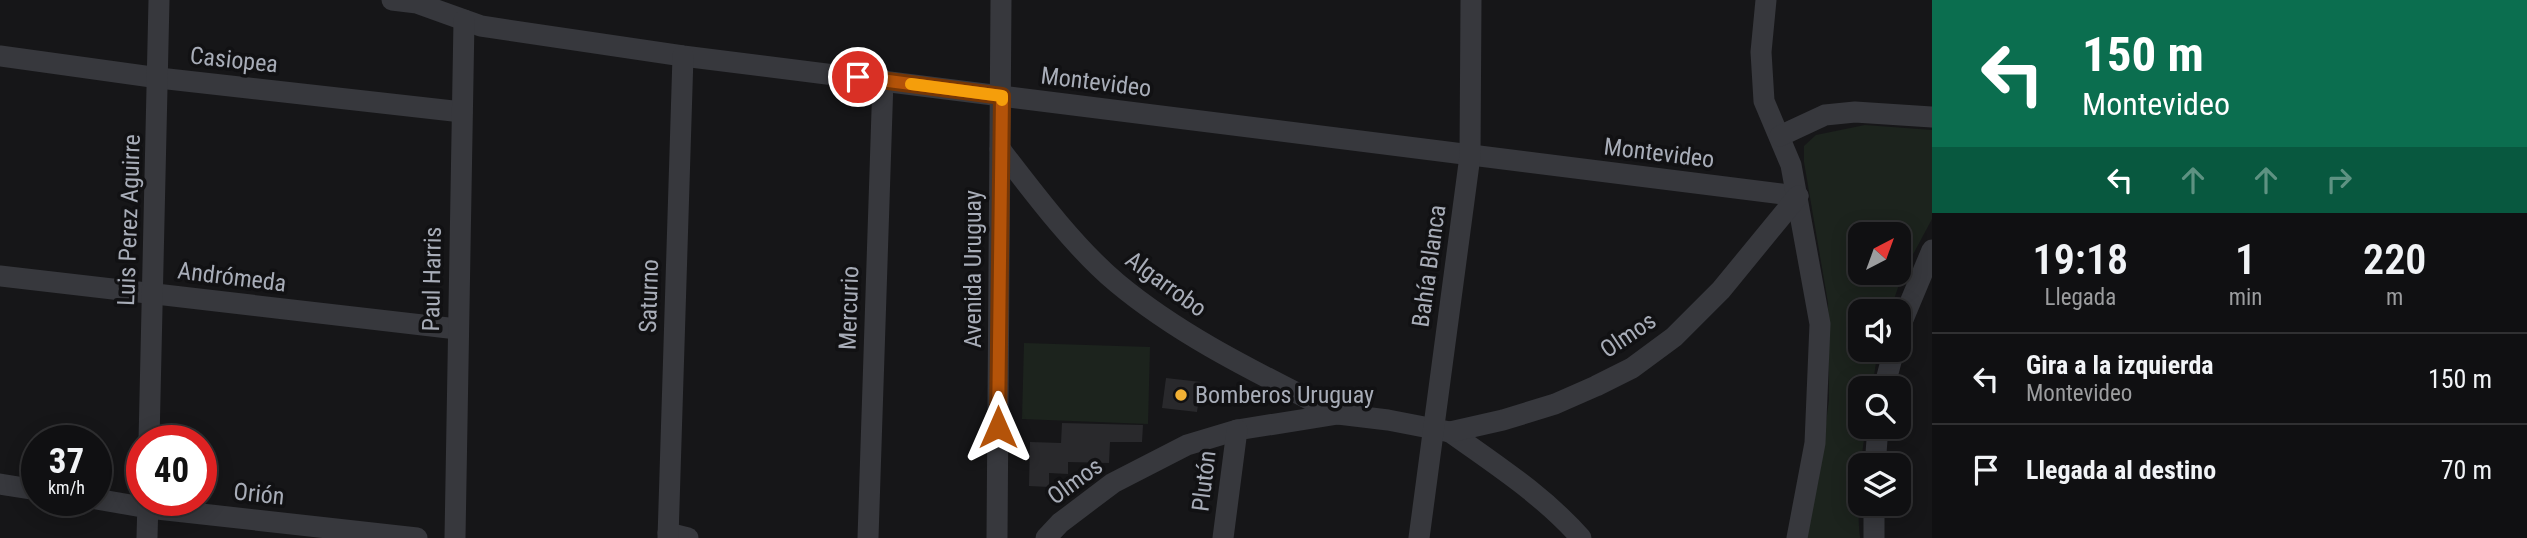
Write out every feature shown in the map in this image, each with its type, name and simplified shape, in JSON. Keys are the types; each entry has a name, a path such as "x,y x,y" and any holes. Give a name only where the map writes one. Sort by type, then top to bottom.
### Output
{"street":[{"name":"Luis Perez Aguirre","path":"149,425 159,0"},
{"name":"Montevideo","path":"392,0 417,3 481,26 683,56 1798,196"},
{"name":"Avenida Uruguay","path":"998,538 1001,0"},
{"name":"Bahía Blanca","path":"1419,538 1442,430 1470,156 1471,0"},
{"path":"1766,0 1761,76 1764,101 1791,165 1819,324 1815,443 1797,538"},
{"name":"Paul Harris","path":"456,538 457,330 464,20"},
{"name":"Casiopea","path":"0,56 159,78 462,112"},
{"name":"Saturno","path":"675,536 683,56"},
{"name":"Mercurio","path":"868,538 883,80"},
{"path":"1780,136 1825,115 1855,112 1932,117"},
{"name":"Algarrobo","path":"1000,149 1071,236 1115,282 1164,319 1214,349 1339,414"},
{"name":"Olmos","path":"1442,430 1503,420 1555,404 1632,368 1674,337 1721,290 1798,196"},
{"path":"1911,300 1932,250"},
{"name":"Andrómeda","path":"0,276 457,330"},
{"path":"1339,414 1442,430 1530,489 1559,513 1581,538"},
{"name":"Olmos","path":"1046,538 1060,523 1113,483 1187,445 1237,430 1339,414"},
{"name":"Plutón","path":"1223,538 1237,430"},
{"path":"0,484 21,487"},
{"name":"Orión","path":"217,513 417,538"},
{"path":"147,538 148,516"},
{"path":"1874,516 1874,538"}],"shaded area":[{"path":"1865,125 1932,130 1932,219 1911,258 1911,222 1848,222 1848,285 1899,285 1894,299 1848,299 1848,362 1876,362 1874,376 1848,376 1848,439 1864,439 1862,453 1848,453 1848,516 1858,516 1860,538 1804,538 1818,483 1829,400 1828,303 1804,162 1804,146 1816,135"},
{"path":"1024,343 1150,347 1148,424 1022,419"}],"building":[{"name":"Bomberos Uruguay","path":"1166,378 1201,382 1197,412 1162,408"},
{"path":"1062,423 1143,425 1142,442 1110,442 1109,463 1068,462 1068,474 1049,473 1049,487 1029,486 1030,442 1061,443"}],"slow traffic":[{"path":"911,84 1002,96 1002,100"}],"place":[{"name":"Bomberos Uruguay","path":"1181,395"}],"route":[{"path":"858,77 1002,96 998,427"}]}
